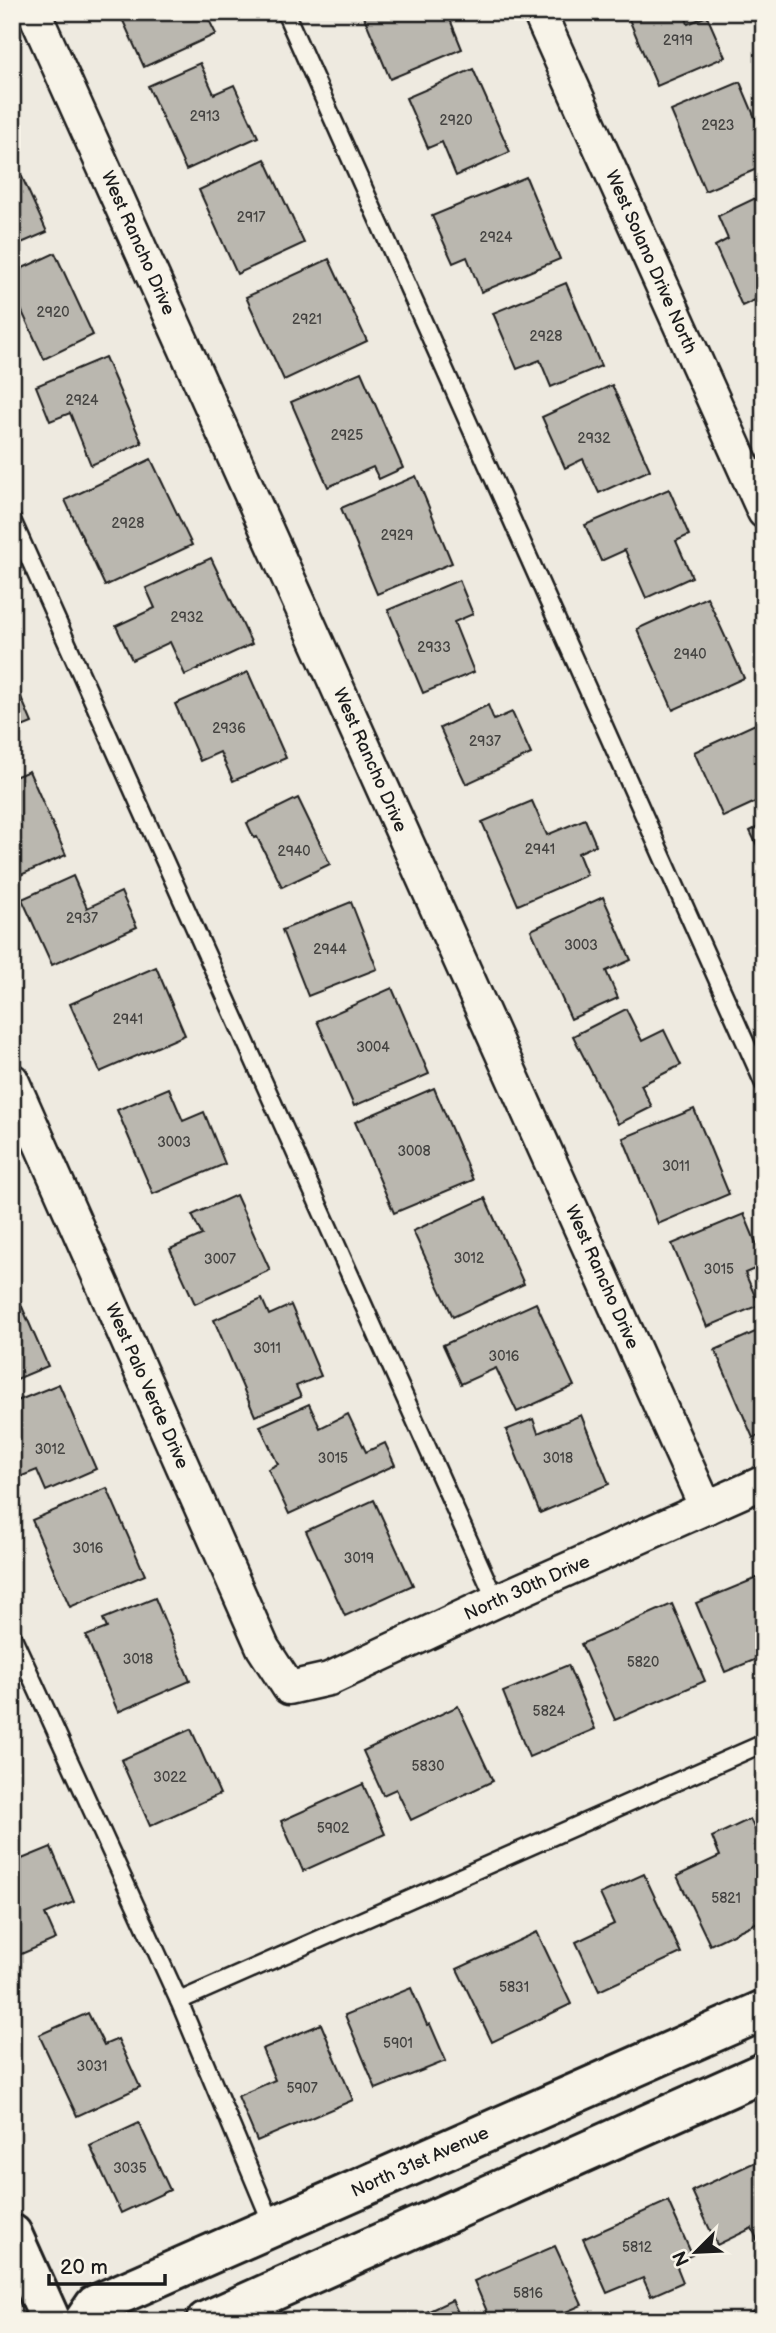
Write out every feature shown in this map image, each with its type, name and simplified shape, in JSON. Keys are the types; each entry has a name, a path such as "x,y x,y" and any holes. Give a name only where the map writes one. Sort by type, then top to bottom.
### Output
{"street":[{"name":"West Rancho Drive","path":"34,12 706,1508"},
{"name":"West Solano Drive North","path":"539,12 764,512"},
{"name":"West Palo Verde Drive","path":"14,1088 263,1648 289,1688"},
{"name":"North 30th Drive","path":"289,1688 329,1679 496,1601 764,1482"},
{"name":"North 31st Avenue","path":"84,2321 95,2305 764,2010"},
{"path":"696,2040 718,2092"},
{"path":"206,2321 764,2072"},
{"path":"12,2234 51,2321"}],"lane":[{"path":"285,12 764,1084"},
{"path":"12,520 496,1601"},
{"path":"12,1634 179,2001 273,2226"},
{"path":"179,2001 764,1743"},
{"path":"756,2321 764,2317"}],"building":[{"path":"119,12 205,12 216,34 144,67"},
{"path":"362,12 447,12 462,49 390,79"},
{"path":"626,12 684,12 688,24 707,16 725,57 657,86"},
{"path":"200,63 214,94 234,85 258,137 186,170 148,86"},
{"path":"473,69 510,152 456,176 442,142 428,148 406,98"},
{"path":"740,82 764,139 764,166 705,191 671,111"},
{"path":"12,155 47,232 12,247"},
{"path":"265,159 304,243 237,274 199,190"},
{"path":"526,177 560,259 481,292 467,257 453,263 432,216"},
{"path":"764,194 764,296 742,306 715,246 728,239 718,216"},
{"path":"55,253 93,335 44,359 12,290 12,273"},
{"path":"329,259 367,341 284,380 246,297"},
{"path":"566,283 601,366 551,387 540,360 517,369 493,313"},
{"path":"105,357 142,443 91,465 70,413 50,421 36,386"},
{"path":"361,372 403,468 379,479 373,467 328,487 291,402"},
{"path":"612,385 650,470 599,493 583,459 565,468 542,417"},
{"path":"151,459 192,545 105,586 65,500"},
{"path":"416,476 452,563 377,594 341,508"},
{"path":"669,489 689,535 676,541 692,577 646,598 625,550 601,561 585,525"},
{"path":"211,558 252,644 185,675 170,642 132,660 116,626 155,608 146,588"},
{"path":"459,580 473,614 454,622 474,672 423,693 388,610"},
{"path":"707,597 744,678 673,710 637,629"},
{"path":"248,672 286,758 233,781 220,752 200,761 175,704"},
{"path":"12,676 32,723 12,731"},
{"path":"488,705 494,720 512,712 531,754 466,784 440,728"},
{"path":"762,721 764,798 723,817 694,752"},
{"path":"29,771 66,855 14,878 12,778"},
{"path":"298,798 330,864 282,887 247,823"},
{"path":"532,801 547,835 585,819 596,845 578,853 587,875 518,905 482,822"},
{"path":"764,824 764,860 750,831"},
{"path":"73,876 87,908 121,892 137,927 52,965 22,899"},
{"path":"603,897 631,960 606,971 618,998 571,1019 531,930"},
{"path":"351,902 377,969 308,996 282,930"},
{"path":"156,967 185,1035 100,1072 70,1004"},
{"path":"392,988 429,1074 354,1106 317,1021"},
{"path":"626,1009 642,1041 664,1030 681,1065 641,1085 652,1107 618,1124 573,1036"},
{"path":"169,1088 183,1121 204,1112 225,1164 153,1194 117,1110"},
{"path":"434,1088 473,1180 394,1213 355,1122"},
{"path":"694,1109 729,1194 658,1224 623,1138"},
{"path":"236,1195 270,1270 195,1304 170,1249 202,1235 192,1215"},
{"path":"485,1198 524,1284 453,1317 413,1231"},
{"path":"744,1214 764,1262 764,1265 745,1273 759,1305 707,1327 672,1244"},
{"path":"12,1284 48,1366 12,1381"},
{"path":"262,1299 269,1315 291,1305 321,1376 296,1386 301,1397 255,1416 214,1320"},
{"path":"536,1303 574,1386 517,1412 496,1368 461,1384 443,1345"},
{"path":"764,1328 764,1433 753,1438 715,1350"},
{"path":"59,1384 96,1469 46,1491 37,1470 12,1480 12,1428 17,1426 12,1415 12,1403"},
{"path":"309,1404 320,1428 348,1414 366,1452 385,1443 395,1465 289,1514 268,1469 278,1464 260,1426"},
{"path":"581,1415 609,1484 540,1513 506,1430 533,1419 538,1433"},
{"path":"107,1488 145,1575 70,1607 32,1520"},
{"path":"374,1500 413,1585 345,1616 306,1531"},
{"path":"764,1575 764,1656 725,1672 696,1603"},
{"path":"155,1598 190,1681 118,1712 86,1636 107,1628 103,1619"},
{"path":"672,1604 705,1681 615,1720 581,1644"},
{"path":"568,1665 595,1729 529,1757 503,1692"},
{"path":"458,1706 493,1781 411,1820 396,1789 383,1795 363,1751"},
{"path":"191,1729 220,1794 150,1826 121,1760"},
{"path":"363,1784 385,1834 303,1871 281,1821"},
{"path":"750,1819 764,1848 764,1919 710,1945 677,1876 720,1856 712,1837"},
{"path":"51,1847 74,1902 45,1914 56,1939 12,1958 12,1863"},
{"path":"644,1874 681,1953 599,1991 576,1942 614,1924 600,1894"},
{"path":"537,1932 571,2004 492,2042 457,1969"},
{"path":"411,1988 446,2061 376,2089 345,2015"},
{"path":"88,2013 104,2045 118,2039 140,2087 77,2116 39,2035"},
{"path":"321,2024 353,2100 257,2141 238,2096 275,2080 262,2049"},
{"path":"139,2123 170,2190 121,2213 90,2146"},
{"path":"764,2158 764,2242 759,2244 752,2228 717,2245 692,2191"},
{"path":"668,2201 692,2255 675,2262 683,2282 651,2296 643,2278 607,2293 583,2239"},
{"path":"555,2246 582,2305 545,2321 491,2321 474,2281"},
{"path":"452,2300 462,2321 408,2321"}]}
